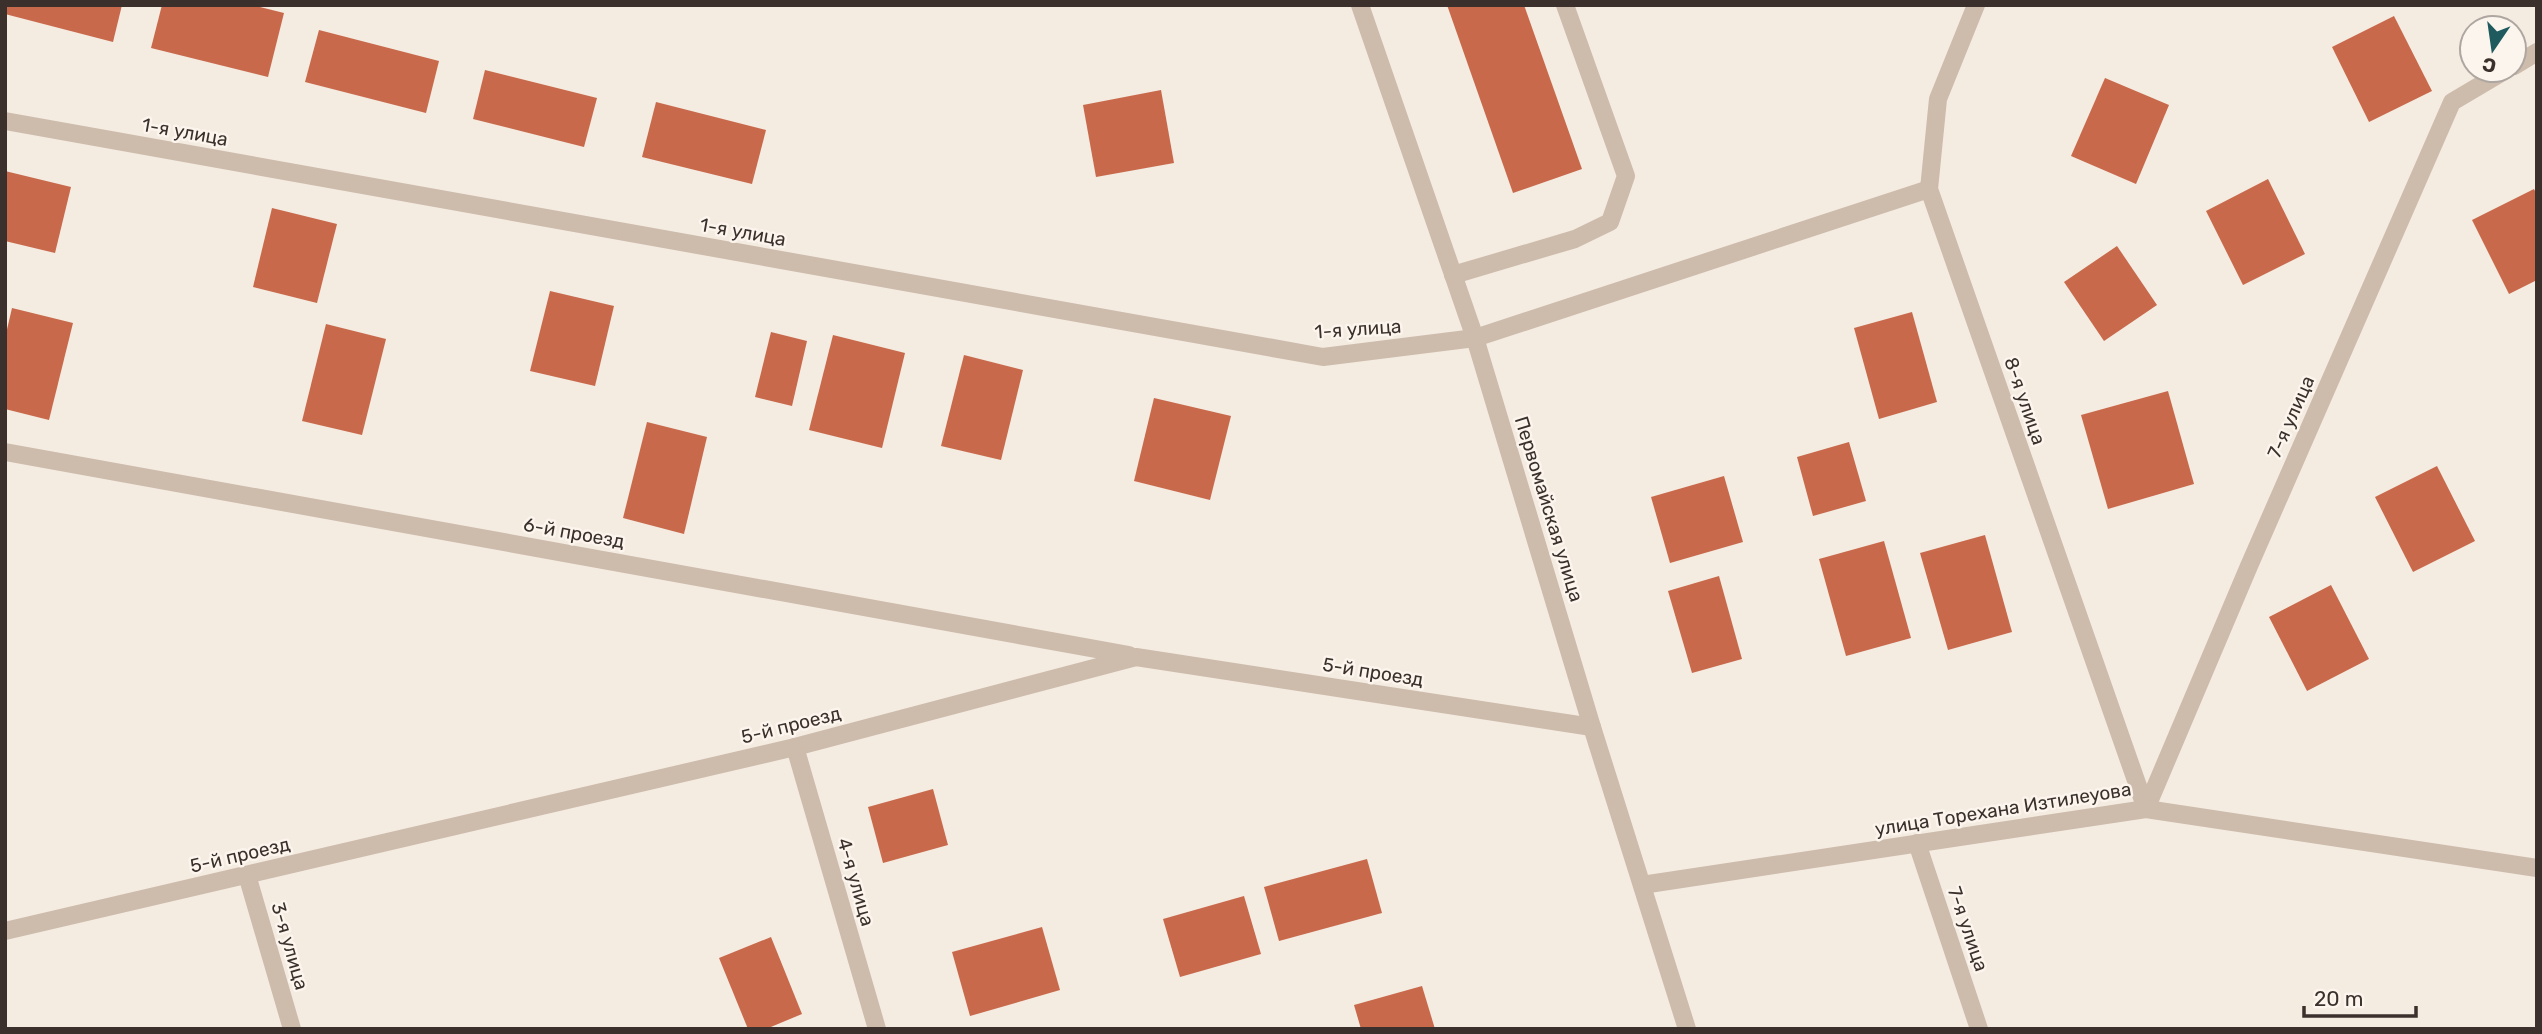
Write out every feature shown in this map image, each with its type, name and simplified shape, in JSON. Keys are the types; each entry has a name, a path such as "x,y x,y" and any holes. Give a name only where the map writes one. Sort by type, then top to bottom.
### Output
{"street":[{"name":"Первомайская улица","path":"1360,5 1475,338 1592,727 1687,1029"},
{"path":"1453,275 1575,239 1610,222 1626,176 1565,5"},
{"name":"8-я улица","path":"1976,5 1938,99 1929,188 2146,809"},
{"name":"7-я улица","path":"2146,809 2452,102 2483,84"},
{"name":"1-я улица","path":"5,121 1323,357 1475,338 1929,188"},
{"name":"6-й проезд","path":"5,452 1136,657"},
{"name":"5-й проезд","path":"5,931 795,747 1136,657 1592,727"},
{"name":"4-я улица","path":"795,747 877,1029"},
{"name":"улица Торехана Изтилеуова","path":"1642,885 2146,809 2537,868"},
{"name":"7-я улица","path":"1917,843 1979,1029"},
{"name":"3-я улица","path":"247,875 292,1029"}],"building":[{"path":"5,5 122,5 113,42 5,14"},
{"path":"162,5 252,5 284,13 268,77 151,48"},
{"path":"1447,5 1524,5 1582,169 1513,193"},
{"path":"2394,16 2432,91 2369,122 2332,47"},
{"path":"319,30 439,61 426,113 305,82"},
{"path":"485,70 597,98 584,147 473,119"},
{"path":"2105,78 2169,105 2136,184 2071,156"},
{"path":"1161,90 1174,163 1096,177 1083,105"},
{"path":"656,102 766,130 752,184 642,157"},
{"path":"5,171 71,187 55,253 5,241"},
{"path":"2268,179 2305,254 2243,285 2206,211"},
{"path":"2534,189 2537,195 2537,280 2509,294 2472,220"},
{"path":"272,208 337,224 317,303 253,287"},
{"path":"2117,246 2157,305 2104,341 2064,282"},
{"path":"550,291 614,306 595,386 530,371"},
{"path":"12,308 73,323 49,420 5,409 5,338"},
{"path":"1912,312 1937,402 1879,419 1854,328"},
{"path":"326,324 386,339 362,435 302,421"},
{"path":"771,332 807,341 792,406 755,397"},
{"path":"833,335 905,353 882,448 809,430"},
{"path":"964,355 1023,370 1001,460 941,446"},
{"path":"2168,391 2194,484 2108,509 2081,415"},
{"path":"1154,398 1231,416 1210,500 1134,481"},
{"path":"647,422 707,437 684,534 623,518"},
{"path":"1849,442 1866,501 1813,516 1797,457"},
{"path":"2437,466 2475,541 2413,572 2375,497"},
{"path":"1724,476 1743,542 1670,563 1651,497"},
{"path":"1985,535 2012,632 1948,650 1920,553"},
{"path":"1884,541 1911,638 1846,656 1819,559"},
{"path":"1719,576 1742,659 1692,673 1668,591"},
{"path":"2331,585 2369,659 2307,691 2269,617"},
{"path":"933,789 948,845 883,863 868,807"},
{"path":"1367,859 1382,913 1279,941 1264,887"},
{"path":"1244,896 1261,954 1180,977 1163,919"},
{"path":"1042,927 1060,990 970,1016 952,952"},
{"path":"771,937 802,1014 766,1029 748,1029 719,958"},
{"path":"1422,986 1435,1029 1361,1029 1354,1005"}]}
